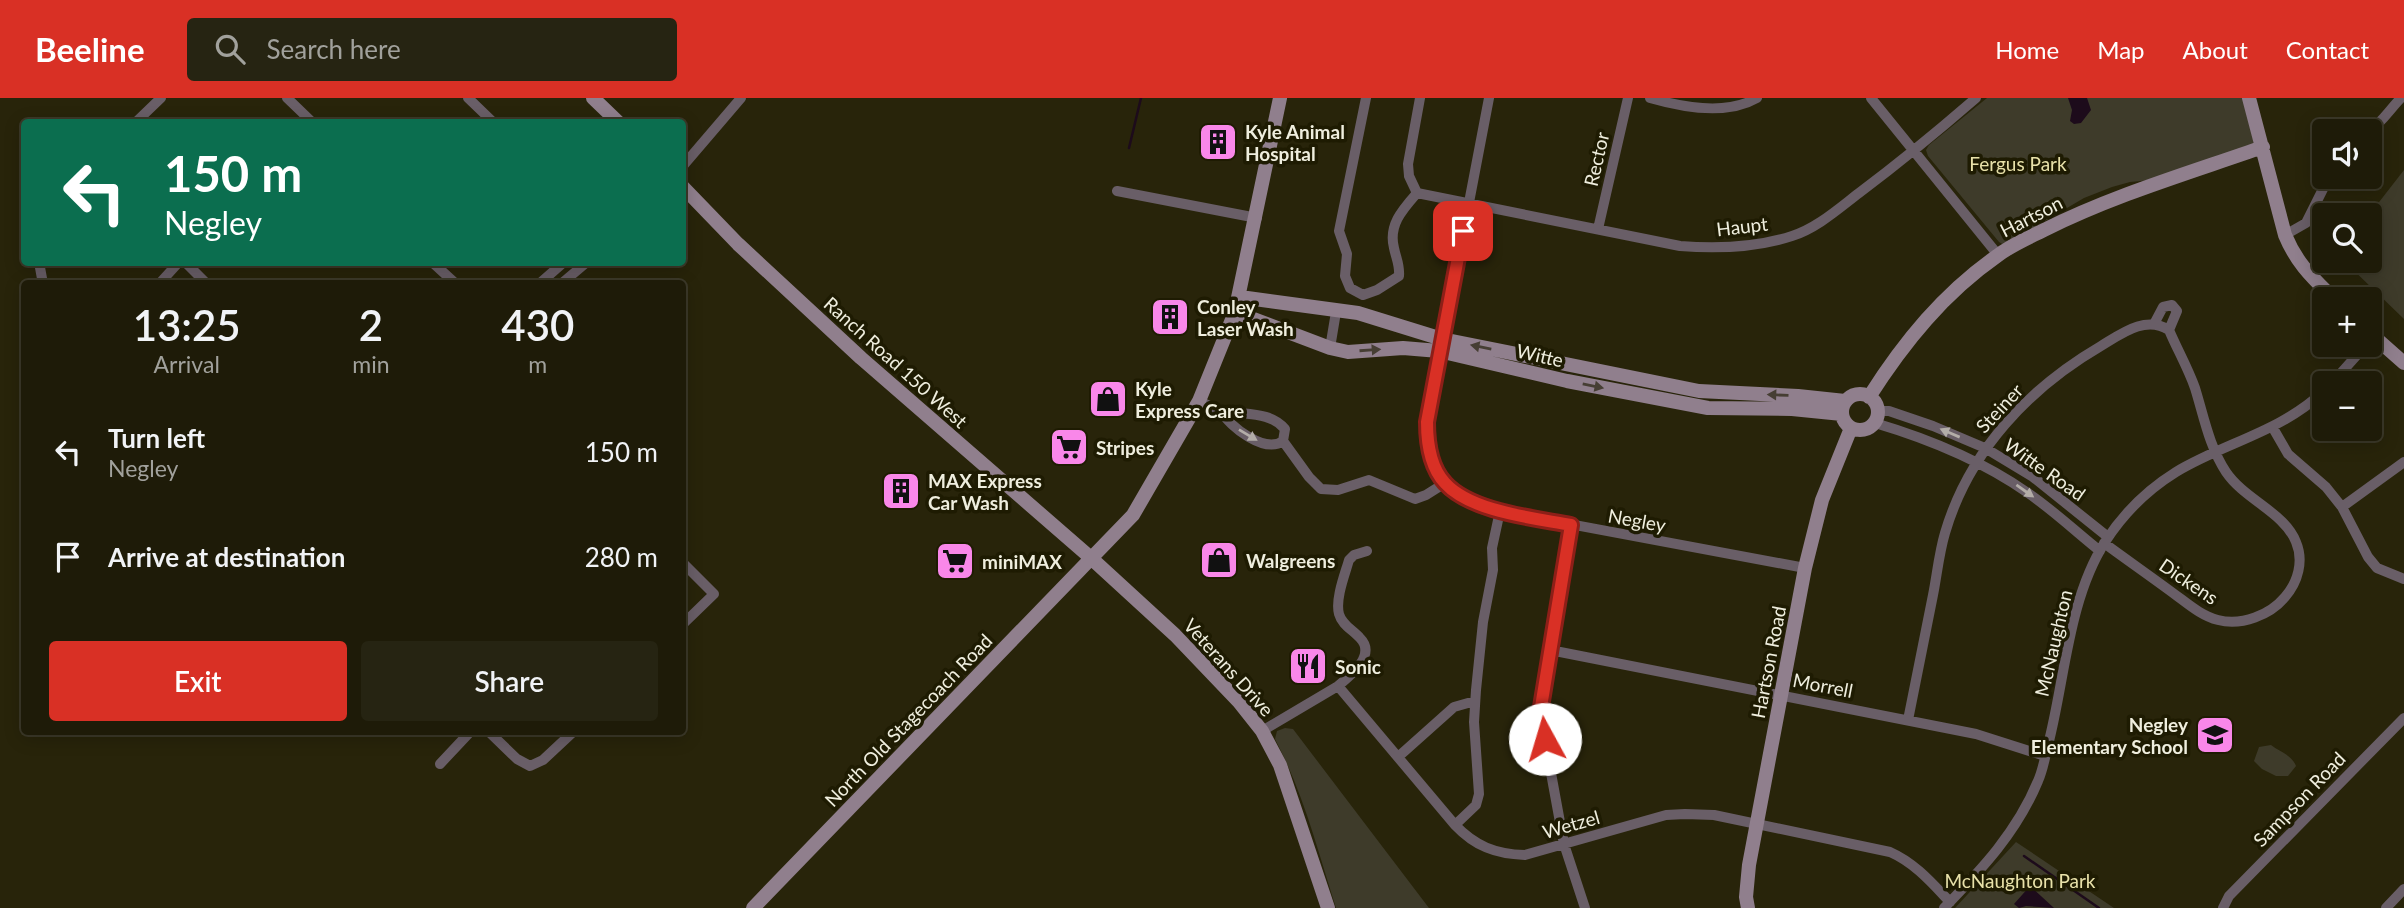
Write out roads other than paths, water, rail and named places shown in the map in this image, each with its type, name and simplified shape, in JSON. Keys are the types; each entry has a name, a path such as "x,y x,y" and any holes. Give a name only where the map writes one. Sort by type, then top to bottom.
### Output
{"street":[{"path":"139,119 161,98"},
{"path":"287,98 309,119"},
{"path":"468,98 490,119"},
{"path":"593,98 615,119"},
{"path":"686,162 740,98"},
{"name":"North Old Stagecoach Road","path":"753,908 1133,514 1199,401 1235,312 1280,98"},
{"path":"1366,98 1339,231 1347,254 1345,276 1350,288 1363,295 1377,290 1399,275 1400,267 1393,245 1397,217 1417,194 1409,176 1408,164 1420,98"},
{"path":"1283,440 1309,477 1321,489 1338,491 1369,480 1415,499 1445,483 1433,463 1427,444 1427,422 1489,98"},
{"name":"Rector","path":"1598,229 1628,98"},
{"path":"1650,98 1673,105 1720,108 1748,103 1756,98"},
{"path":"1871,98 1998,255"},
{"name":"Haupt","path":"1417,194 1680,246 1739,247 1793,236 1823,221 1915,150 1976,98"},
{"path":"2249,98 2293,256 2322,287"},
{"path":"2382,120 2401,98"},
{"name":"Hartson","path":"1869,397 1917,329 1945,298 1998,255 2070,217 2115,198 2263,148"},
{"path":"2285,235 2306,223 2323,189"},
{"name":"Ranch Road 150 West","path":"686,190 738,244 861,358 1091,558"},
{"path":"1117,191 1256,218"},
{"path":"163,280 175,266"},
{"path":"190,266 203,280"},
{"path":"436,266 452,280"},
{"path":"544,280 559,266"},
{"path":"566,280 582,266"},
{"path":"1359,313 1363,295"},
{"name":"Witte","path":"1240,296 1336,312 1359,313 1440,345 1649,388 1699,391 1747,401 1798,396 1844,408"},
{"name":"Steiner","path":"1908,720 1945,532 1964,487 1985,448 2016,411 2069,365 2140,325 2154,324 2163,307 2172,305 2177,311 2169,330"},
{"name":"Witte","path":"1235,312 1330,348 1348,352 1440,345"},
{"path":"1330,348 1336,312"},
{"path":"2154,324 2169,330 2194,385 2214,454"},
{"path":"2382,347 2404,363"},
{"path":"2342,371 2354,357"},
{"path":"1854,395 1869,397 1876,417 1861,430 1851,428 1847,425 1844,408 1854,395"},
{"path":"1199,401 1221,411 1263,416 1278,422 1285,429 1283,440 1277,445 1264,445 1230,425 1221,411"},
{"name":"McNaughton","path":"1947,905 1983,870 2017,825 2039,780 2079,599 2104,544 2133,506 2176,472 2273,428 2312,401"},
{"name":"Witte Road","path":"1876,417 1889,411 1933,425 1985,448 2033,477 2104,544"},
{"name":"Witte Road","path":"1876,417 2003,476 2104,544"},
{"name":"Hartson Road","path":"1748,908 1748,876 1805,568 1822,500 1851,428"},
{"path":"2273,428 2288,454 2326,487 2342,507 2368,558 2377,568 2404,579"},
{"name":"Dickens","path":"2104,544 2203,614 2218,620 2246,620 2264,613 2280,602 2292,588 2298,572 2296,541 2282,521 2240,489 2214,454"},
{"path":"2342,507 2404,462"},
{"name":"Negley","path":"1445,483 1463,497 1500,510 1805,568"},
{"path":"1455,825 1476,805 1479,794 1475,701 1483,622 1493,570 1492,548 1500,510"},
{"path":"1571,525 1540,713 1564,844 1585,908"},
{"path":"1262,731 1338,686 1360,666 1366,650 1363,640 1343,622 1338,604 1349,560 1354,555 1367,551"},
{"name":"Veterans Drive","path":"1091,558 1175,635 1239,702 1262,731 1280,765 1328,908"},
{"path":"686,566 714,594 686,621"},
{"name":"Morrell","path":"1550,650 1976,734 2045,756"},
{"name":"Wetzel","path":"1338,686 1468,839 1503,854 1525,855 1666,816 1714,815 1890,852 1919,871 1947,905"},
{"path":"1398,757 1454,707 1475,701"},
{"name":"Sampson Road","path":"2223,908 2229,896 2404,718"},
{"path":"440,764 467,735"},
{"path":"492,735 517,759 530,766 543,760 570,735"},
{"path":"2385,908 2404,889"}],"waterway":[{"path":"1129,148 1141,98"},
{"path":"2024,856 2099,908"}],"place":[{"name":"Kyle Animal Hospital","path":"1218,142"},
{"name":"Conley Laser Wash","path":"1170,317"},
{"name":"Kyle Express Care","path":"1108,399"},
{"name":"Stripes","path":"1069,447"},
{"name":"MAX Express Car Wash","path":"901,491"},
{"name":"Walgreens","path":"1219,560"},
{"name":"miniMAX","path":"955,561"},
{"name":"Sonic","path":"1308,666"},
{"name":"Negley Elementary School","path":"2215,735"}],"park label":[{"name":"Fergus Park","path":"2018,163"},
{"name":"McNaughton Park","path":"2020,880"}]}
